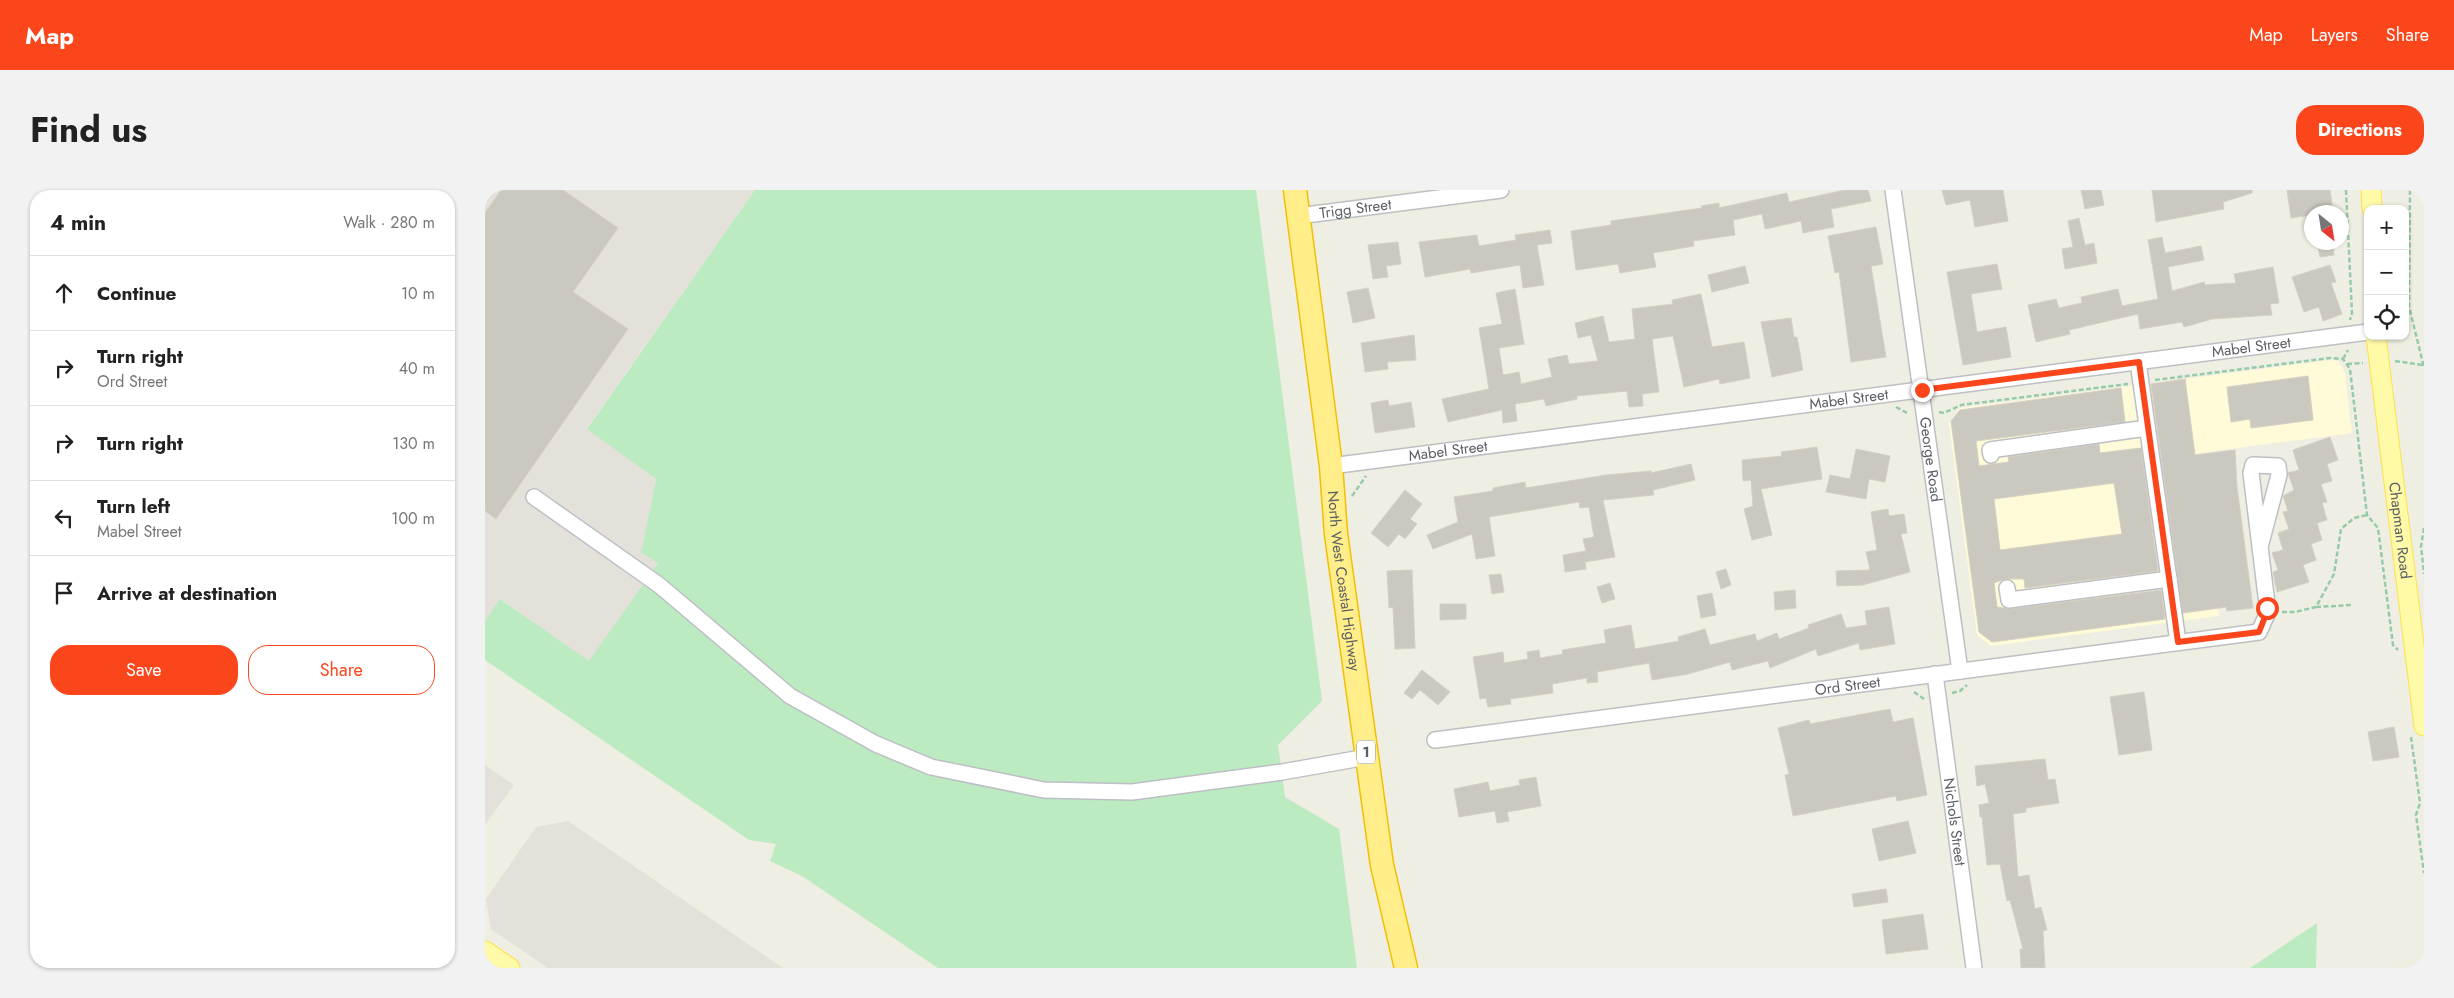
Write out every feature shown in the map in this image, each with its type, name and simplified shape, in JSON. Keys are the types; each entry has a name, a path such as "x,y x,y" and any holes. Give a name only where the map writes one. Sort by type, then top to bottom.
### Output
{"highway":[{"name":"North West Coastal Highway","path":"1295,190 1331,466 1336,534 1382,865 1406,968"}],"main road":[{"path":"2371,190 2372,205"},
{"name":"Chapman Road","path":"2376,340 2418,731"},
{"path":"485,951 510,968"}],"street":[{"name":"Trigg Street","path":"1298,216 1501,190"},
{"name":"George Road","path":"1893,190 1960,671"},
{"name":"Mabel Street","path":"1331,466 2364,333"},
{"path":"2139,362 2178,642"},
{"path":"1991,455 1990,450 2147,428"},
{"path":"2253,465 2278,466 2279,475 2260,547 2251,473 2253,465"},
{"path":"534,497 659,585 790,696 876,744 931,767 1044,790 1132,792 1282,772 1367,757"},
{"name":"Ord Street","path":"1435,740 2259,632 2267,612 2260,547"},
{"path":"2007,588 2009,600 2169,579"},
{"name":"Nichols Street","path":"1935,674 1974,968"}],"path":[{"path":"2346,190 2352,313 2349,322"},
{"path":"2391,360 2424,367 2409,306 2410,190"},
{"path":"2343,359 2350,347"},
{"path":"2363,363 2347,364 2350,369 2367,515 2378,528 2393,645 2399,652"},
{"path":"2316,607 2334,574 2341,529 2354,518 2367,515"},
{"path":"2424,528 2421,546 2424,574"},
{"path":"2280,612 2352,605"},
{"path":"1910,691 1915,692 1928,704"},
{"path":"2418,731 2420,802 2416,814 2424,873"}],"shaded area":[{"path":"485,190 755,190 587,428 656,479 641,553 658,563 589,662 501,599 485,621"},
{"path":"2330,360 2338,361 2345,372 2352,433 2199,453 2219,616 1991,646 1977,635 1949,423 1960,408"},
{"path":"485,765 514,785 485,825"},
{"path":"568,821 783,968 548,968 491,929 486,899 536,827"}],"green space":[{"path":"755,190 1256,190 1322,701 1278,745 1285,797 1339,829 1357,968 938,968 802,876 770,861 776,844 749,840 485,660 485,621 500,599 589,661 658,563 641,553 656,479 587,429"},
{"path":"2317,923 2316,968 2250,968"}],"building":[{"path":"501,190 563,190 618,228 573,292 628,329 496,519 485,511 485,213"},
{"path":"1845,190 1868,190 1871,201 1831,209 1834,227 1803,233 1801,221 1765,229 1762,214 1733,220 1735,235 1693,241 1694,246 1653,253 1656,267 1620,273 1618,264 1576,270 1571,231 1611,225 1611,221 1702,208 1701,206 1719,203 1719,208 1787,193 1789,202"},
{"path":"1942,190 2003,190 2008,221 1975,227 1970,200 1946,205"},
{"path":"2081,190 2101,190 2104,205 2085,209"},
{"path":"2152,190 2252,190 2252,193 2223,202 2224,209 2156,222"},
{"path":"2287,190 2330,190 2332,205 2304,205 2304,216 2291,218"},
{"path":"2079,218 2085,245 2094,243 2097,263 2065,269 2062,249 2073,247 2068,221"},
{"path":"1876,227 1883,264 1871,266 1886,357 1851,362 1839,272 1835,273 1828,236"},
{"path":"1550,230 1552,243 1537,245 1544,285 1523,288 1520,265 1471,273 1470,269 1425,277 1419,242 1477,235 1479,246 1516,240 1515,235"},
{"path":"2162,237 2165,253 2201,246 2204,260 2168,267 2172,291 2204,282 2205,285 2236,283 2234,274 2273,267 2279,303 2270,304 2272,315 2212,319 2184,327 2182,322 2140,329 2138,314 2069,330 2070,334 2036,342 2028,305 2056,299 2059,308 2082,303 2081,297 2118,289 2122,306 2158,299 2148,240"},
{"path":"1398,242 1401,264 1386,266 1388,277 1373,279 1368,245"},
{"path":"2319,250 2334,250 2334,255 2320,257"},
{"path":"1997,264 2002,289 1971,294 1977,332 2006,327 2011,357 1963,365 1947,272"},
{"path":"2330,265 2336,282 2331,283 2342,314 2323,321 2319,307 2304,312 2292,277"},
{"path":"1745,266 1749,283 1712,292 1708,275"},
{"path":"1368,288 1375,318 1353,323 1347,292"},
{"path":"1515,289 1524,344 1499,348 1503,375 1519,372 1521,384 1552,377 1548,359 1567,355 1569,364 1598,361 1591,335 1578,338 1575,323 1603,316 1609,342 1635,339 1632,309 1673,304 1672,300 1701,294 1712,347 1744,342 1750,378 1720,384 1719,379 1684,387 1673,336 1652,339 1659,392 1642,394 1643,406 1629,407 1627,391 1577,396 1577,399 1546,406 1544,399 1515,404 1517,421 1503,423 1502,410 1448,422 1442,399 1489,389 1479,328 1502,324 1496,293"},
{"path":"1791,318 1794,337 1797,337 1803,370 1772,377 1761,322"},
{"path":"1414,335 1416,360 1387,362 1388,369 1365,372 1361,343"},
{"path":"2308,376 2313,420 2251,428 2250,419 2231,422 2227,387"},
{"path":"2185,379 2195,455 2235,450 2237,487 2253,608 2227,611 2226,607 2183,613 2151,384"},
{"path":"2121,388 2125,422 1976,441 1979,466 2009,462 2008,457 2099,444 2100,453 2141,448 2158,571 2025,588 2024,579 2005,579 1994,583 1997,607 2010,609 2161,590 2165,619 1992,642 1979,632 1951,421 1960,410","holes":["2114,483 2122,534 2000,550 1994,499"]},
{"path":"1388,400 1389,406 1411,402 1415,427 1375,433 1371,403"},
{"path":"2330,437 2338,460 2327,464 2332,481 2321,484 2327,502 2322,503 2327,520 2317,523 2322,540 2311,544 2316,560 2303,565 2309,582 2277,592 2273,572 2278,570 2272,553 2283,550 2278,533 2289,529 2283,512 2288,511 2283,496 2294,490 2288,473 2299,470 2293,450"},
{"path":"1817,447 1822,479 1761,489 1772,535 1752,540 1744,509 1753,506 1751,480 1743,481 1742,460 1782,456 1781,452"},
{"path":"1856,449 1890,456 1885,482 1869,479 1866,499 1826,492 1830,475 1850,479"},
{"path":"1691,464 1695,480 1653,490 1654,495 1603,500 1615,557 1585,562 1586,569 1565,572 1563,555 1586,551 1583,539 1594,537 1589,507 1580,508 1579,502 1489,517 1495,556 1476,559 1472,534 1433,549 1427,535 1458,522 1454,497 1493,491 1493,488 1525,482 1526,488 1606,475 1651,471 1651,473"},
{"path":"1405,490 1422,504 1410,519 1417,524 1405,539 1399,534 1388,547 1371,533"},
{"path":"1888,509 1889,516 1904,514 1907,533 1901,534 1910,572 1863,585 1837,586 1836,571 1870,570 1866,552 1877,550 1871,512"},
{"path":"1726,569 1731,585 1721,589 1716,572"},
{"path":"1412,570 1415,648 1395,649 1393,607 1389,608 1387,571"},
{"path":"1501,574 1504,592 1492,594 1489,575"},
{"path":"1610,583 1615,599 1602,603 1597,587"},
{"path":"1795,590 1796,608 1775,610 1774,592"},
{"path":"1712,593 1716,615 1701,618 1697,596"},
{"path":"1440,604 1466,604 1466,619 1440,620"},
{"path":"1889,607 1895,644 1860,650 1859,643 1818,656 1816,649 1770,668 1768,661 1732,670 1730,662 1688,674 1652,680 1649,663 1597,672 1598,682 1587,683 1587,678 1552,684 1553,693 1510,699 1511,704 1488,707 1486,698 1480,699 1473,657 1503,652 1504,663 1528,659 1527,652 1539,650 1540,658 1563,654 1562,650 1606,643 1604,630 1631,625 1635,649 1679,641 1678,637 1705,629 1710,645 1755,634 1757,641 1777,633 1779,639 1809,628 1808,625 1841,614 1846,628 1867,625 1865,611"},
{"path":"1422,670 1450,692 1438,705 1420,690 1412,699 1404,693"},
{"path":"2144,692 2152,750 2119,755 2110,697"},
{"path":"1890,709 1893,722 1913,718 1927,795 1897,801 1896,796 1793,816 1785,775 1789,774 1778,728 1809,720 1810,724"},
{"path":"2394,727 2399,757 2373,761 2368,732"},
{"path":"2045,759 2048,780 2055,779 2059,803 2026,808 2026,812 2013,814 2018,877 2029,875 2035,909 2041,907 2047,930 2043,931 2045,968 2021,968 2020,949 2023,949 2010,900 2007,901 2000,864 1987,865 1979,805 1989,803 1985,784 1977,786 1975,766"},
{"path":"1536,777 1541,806 1507,812 1509,821 1497,823 1495,811 1459,817 1454,789 1488,782 1490,791 1520,785 1519,780"},
{"path":"1908,821 1916,853 1879,861 1872,829"},
{"path":"1886,889 1888,902 1854,907 1852,894"},
{"path":"1923,914 1928,949 1886,954 1882,920"}],"route":[{"path":"1922,390 2139,362 2178,642 2259,632 2267,608"}]}
